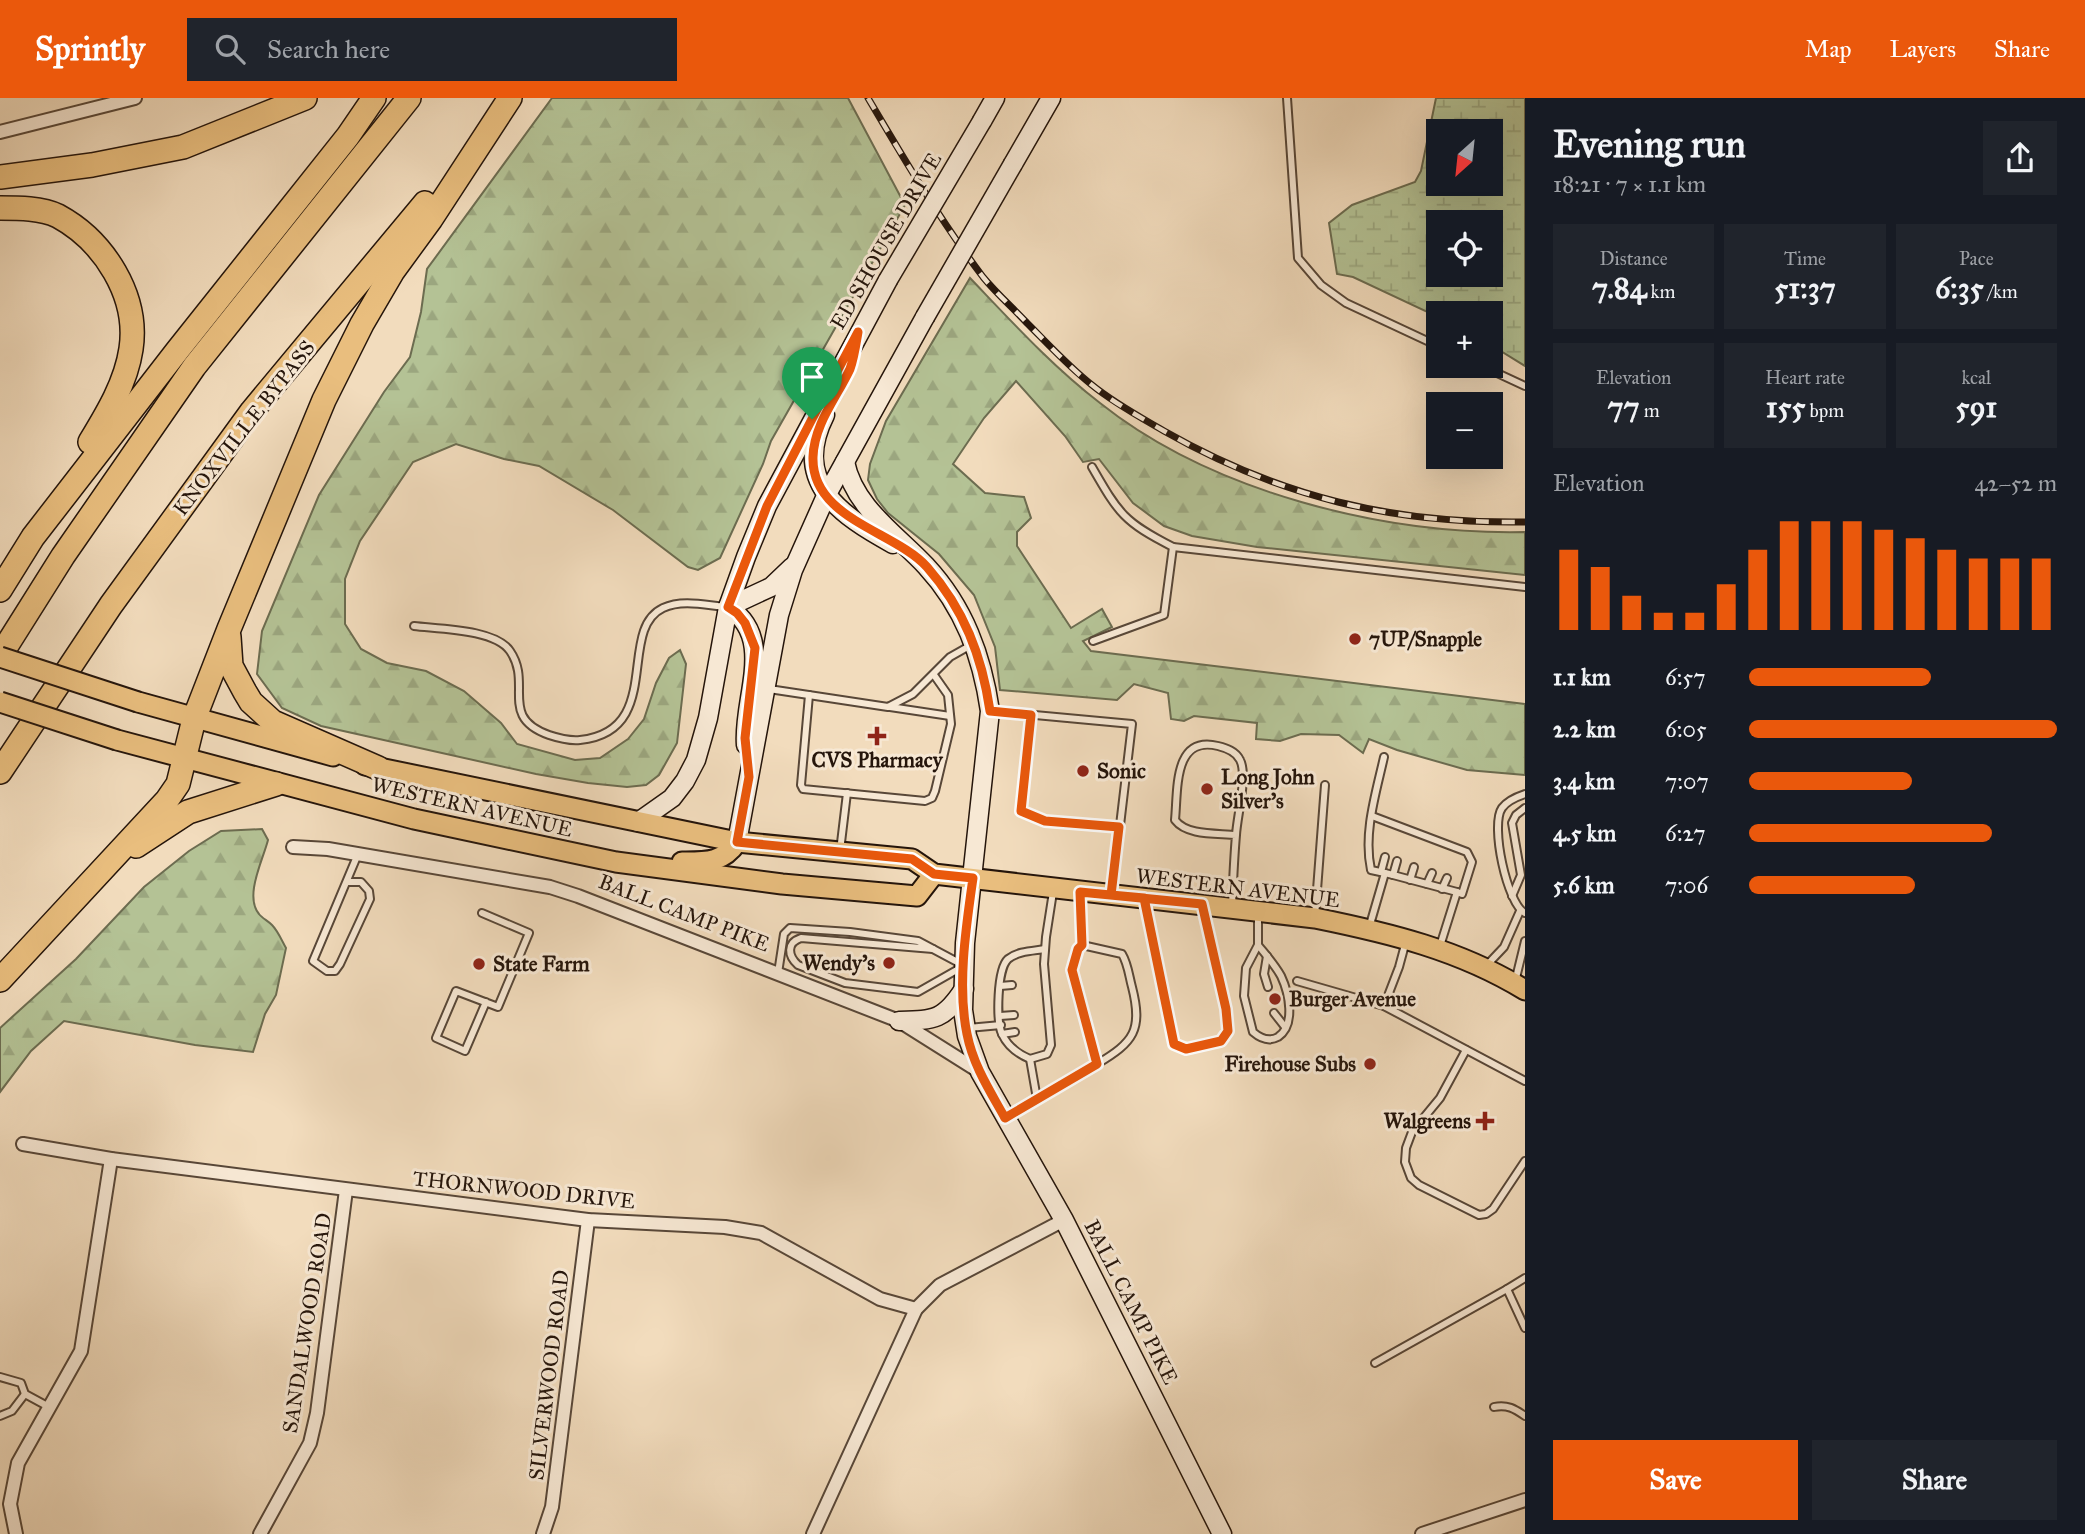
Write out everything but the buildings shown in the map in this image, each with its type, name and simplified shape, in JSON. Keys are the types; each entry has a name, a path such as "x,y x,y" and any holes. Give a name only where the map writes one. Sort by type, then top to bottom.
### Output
{"highway":[{"path":"0,177 92,165 183,148 304,98"},
{"path":"33,537 348,136 374,98"},
{"path":"0,656 63,556 194,368 409,98"},
{"path":"0,980 167,800 178,784 194,719 324,400 362,324 393,271 431,219 509,98"},
{"name":"KNOXVILLE BYPASS","path":"0,772 111,605 252,411 438,188 509,98"},
{"path":"0,208 22,208 56,215 96,246 122,282 132,347 126,370 105,418 0,590"},
{"path":"229,629 231,666 251,702 273,722 378,768"},
{"path":"100,873 152,834 188,812 276,784"}],"main road":[{"name":"WESTERN AVENUE","path":"0,656 194,719 378,768 737,842 912,859 934,874 1315,918 1439,948 1520,987"},
{"name":"WESTERN AVENUE","path":"0,702 117,740 414,820 647,868 917,896 934,874"},
{"path":"647,868 677,862 706,862 728,855 737,842"}],"street":[{"path":"0,132 135,98"},
{"name":"ED SHOUSE DRIVE","path":"638,822 672,798 696,760 708,718 728,607 767,506 858,332 995,98"},
{"path":"737,842 779,615 797,562 826,496 1051,98"},
{"path":"858,332 851,367 822,421 813,457 816,475 826,496 837,508 915,555"},
{"path":"845,462 848,477 864,503 926,565 953,600 974,643 985,679 990,711 964,966 966,1028 979,1072"},
{"path":"728,607 771,587 797,562"},
{"path":"728,607 745,623 755,648 745,738 749,777"},
{"name":"BALL CAMP PIKE","path":"293,847 358,854 559,890 899,1021 979,1072 1064,1220 1222,1534"},
{"path":"899,1021 930,1020 943,1016 964,989"},
{"name":"THORNWOOD DRIVE","path":"23,1144 111,1159 587,1220 725,1227 761,1233 880,1299 916,1309"},
{"path":"16,1534 10,1504 18,1463 81,1351 111,1159"},
{"name":"SANDALWOOD ROAD","path":"260,1534 310,1443 317,1413 346,1190"},
{"name":"SILVERWOOD ROAD","path":"542,1534 552,1507 587,1220"},
{"path":"813,1534 916,1309 940,1285 1064,1220"},
{"path":"1422,1534 1525,1500"}],"lane":[{"path":"1287,98 1298,258 1321,285 1346,303 1426,340"},
{"path":"1503,376 1525,386"},
{"path":"1092,467 1119,512 1131,524 1173,547 1525,587"},
{"path":"1093,641 1164,615 1173,547"},
{"path":"414,626 486,635 509,649 520,673 521,716 534,729 555,737 578,740 604,734 622,717 634,696 640,640 648,622 661,608 682,602 728,607"},
{"path":"888,707 913,694 934,676 950,657 974,643"},
{"path":"809,695 801,785 803,789 925,801 932,798 935,792 951,724 948,695 934,676"},
{"path":"765,688 950,716"},
{"path":"990,711 1132,724 1111,895"},
{"path":"1031,715 1021,811 1045,821 1119,827"},
{"path":"1232,907 1243,770 1240,758 1228,748 1206,743 1188,751 1180,766 1175,820 1180,827 1194,831 1236,835"},
{"path":"1372,816 1467,852 1472,862 1462,894 1371,870 1367,850 1372,816 1384,757"},
{"path":"1315,918 1325,785"},
{"path":"839,852 847,793"},
{"path":"1483,968 1501,952 1523,912 1512,897 1504,874 1497,825 1501,809 1515,797 1525,794"},
{"path":"1512,897 1521,875 1512,823 1516,815 1525,808"},
{"path":"1392,835 1395,825"},
{"path":"1407,841 1411,831"},
{"path":"1423,846 1426,837"},
{"path":"1440,851 1443,843"},
{"path":"1454,856 1457,848"},
{"path":"348,882 361,883 369,891 370,900 340,964 334,971 327,971 313,961 358,854"},
{"path":"1369,929 1385,857"},
{"path":"1392,875 1397,861"},
{"path":"1410,880 1414,867"},
{"path":"1427,884 1432,873"},
{"path":"1442,889 1447,878"},
{"path":"1045,949 1024,952 1008,960 1000,972 1001,1030 1016,1053 1030,1059 1047,1054 1051,1045 1045,949 1054,889"},
{"path":"1080,892 1082,945 1078,949 1072,970 1097,1064"},
{"path":"1439,948 1457,892"},
{"path":"1144,898 1171,1035 1174,1044 1186,1049 1221,1041 1228,1031 1226,1009 1202,904"},
{"path":"1258,911 1258,945 1246,968 1244,996 1253,1032 1260,1038 1272,1039 1281,1035 1291,1015 1281,977 1258,945"},
{"path":"482,913 529,933 498,1007 486,1002 456,992 436,1038 465,1051 486,1002"},
{"path":"778,974 784,934 790,928 918,941 964,966"},
{"path":"933,949 801,938 790,945 789,952 798,965 845,983 918,992 964,966"},
{"path":"1384,1006 1406,939"},
{"path":"1520,987 1525,941"},
{"path":"1005,1118 1116,1053 1130,1041 1137,1027 1137,1008 1122,954 1082,945"},
{"path":"1267,956 1264,974 1268,986"},
{"path":"1297,981 1384,1006 1525,1081"},
{"path":"1036,982 1045,982"},
{"path":"1000,986 1012,985"},
{"path":"1038,1013 1048,1012"},
{"path":"1274,1013 1285,1027"},
{"path":"1000,1016 1014,1015"},
{"path":"966,1028 1015,1032"},
{"path":"1040,1033 1050,1033"},
{"path":"1466,1050 1440,1098 1412,1132 1406,1148 1407,1170 1419,1185 1479,1215 1493,1209 1525,1161"},
{"path":"1030,1059 1037,1099"},
{"path":"1375,1363 1525,1278"},
{"path":"1507,1289 1525,1328"},
{"path":"0,1377 22,1383 25,1394 49,1407"},
{"path":"0,1416 12,1411 25,1394"},
{"path":"1494,1407 1502,1405 1514,1408 1525,1416"}],"green space":[{"path":"552,98 848,98 905,205 771,441 720,558 698,570 688,567 613,510 539,466 504,459 456,444 413,462 360,541 345,579 345,624 361,649 387,663 426,671 464,691 501,723 517,744 575,760 600,758 628,739 644,719 656,683 669,658 680,650 686,664 677,743 659,775 646,785 627,787 536,774 321,726 282,708 257,674 262,631 319,495 384,392 410,357 421,312 427,269"},
{"path":"1436,98 1525,98 1525,366 1503,352 1503,301 1426,301 1426,311 1353,277 1337,274 1329,223 1352,205 1415,182 1421,171 1426,147 1426,196 1503,196 1503,119 1432,119"},
{"path":"970,278 1082,389 1145,434 1194,461 1246,484 1301,502 1358,516 1414,526 1525,532 1525,575 1257,547 1192,536 1164,526 1133,503 1099,459 1083,462 1065,436 1016,381 984,418 953,464 985,493 1024,497 1031,518 1017,532 1017,546 1071,628 1102,609 1112,627 1083,641 1091,651 1525,704 1525,775 1467,770 1369,739 1363,753 1339,735 1301,734 1280,741 1256,739 1257,723 1194,716 1184,721 1171,719 1168,693 1134,684 1117,700 1000,690 995,647 974,595 939,554 888,513 877,499 868,480 870,464 886,421"},
{"path":"262,829 268,840 253,898 260,915 274,927 286,948 276,995 265,1014 253,1052 195,1045 64,1021 31,1051 0,1092 0,1028 76,959 144,887 189,851 221,831"}],"railway":[{"path":"868,98 937,211 983,277 1067,363 1118,404 1207,454 1294,489 1338,502 1429,518 1525,522"}],"place":[{"name":"7UP/Snapple","path":"1355,639"},
{"name":"CVS Pharmacy","path":"877,736"},
{"name":"Sonic","path":"1083,771"},
{"name":"Long John Silver's","path":"1207,789"},
{"name":"Wendy's","path":"889,963"},
{"name":"State Farm","path":"479,964"},
{"name":"Burger Avenue","path":"1275,999"},
{"name":"Firehouse Subs","path":"1370,1064"},
{"name":"Walgreens","path":"1485,1121"}],"route":[{"path":"812,419 767,506 728,607 745,623 755,648 745,738 749,777 737,842 912,859 934,874 973,878 965,943 964,1010 967,1036 979,1072 1005,1118 1097,1064 1072,970 1078,949 1082,945 1080,892 1111,895 1202,904 1226,1009 1226,1038 1186,1049 1174,1044 1171,1035 1150,931 1144,898 1111,895 1119,827 1045,821 1021,811 1031,715 990,711 985,679 974,643 953,600 915,555 862,525 837,508 826,496 816,475 813,457 817,435 851,367 858,332 812,419"}]}
